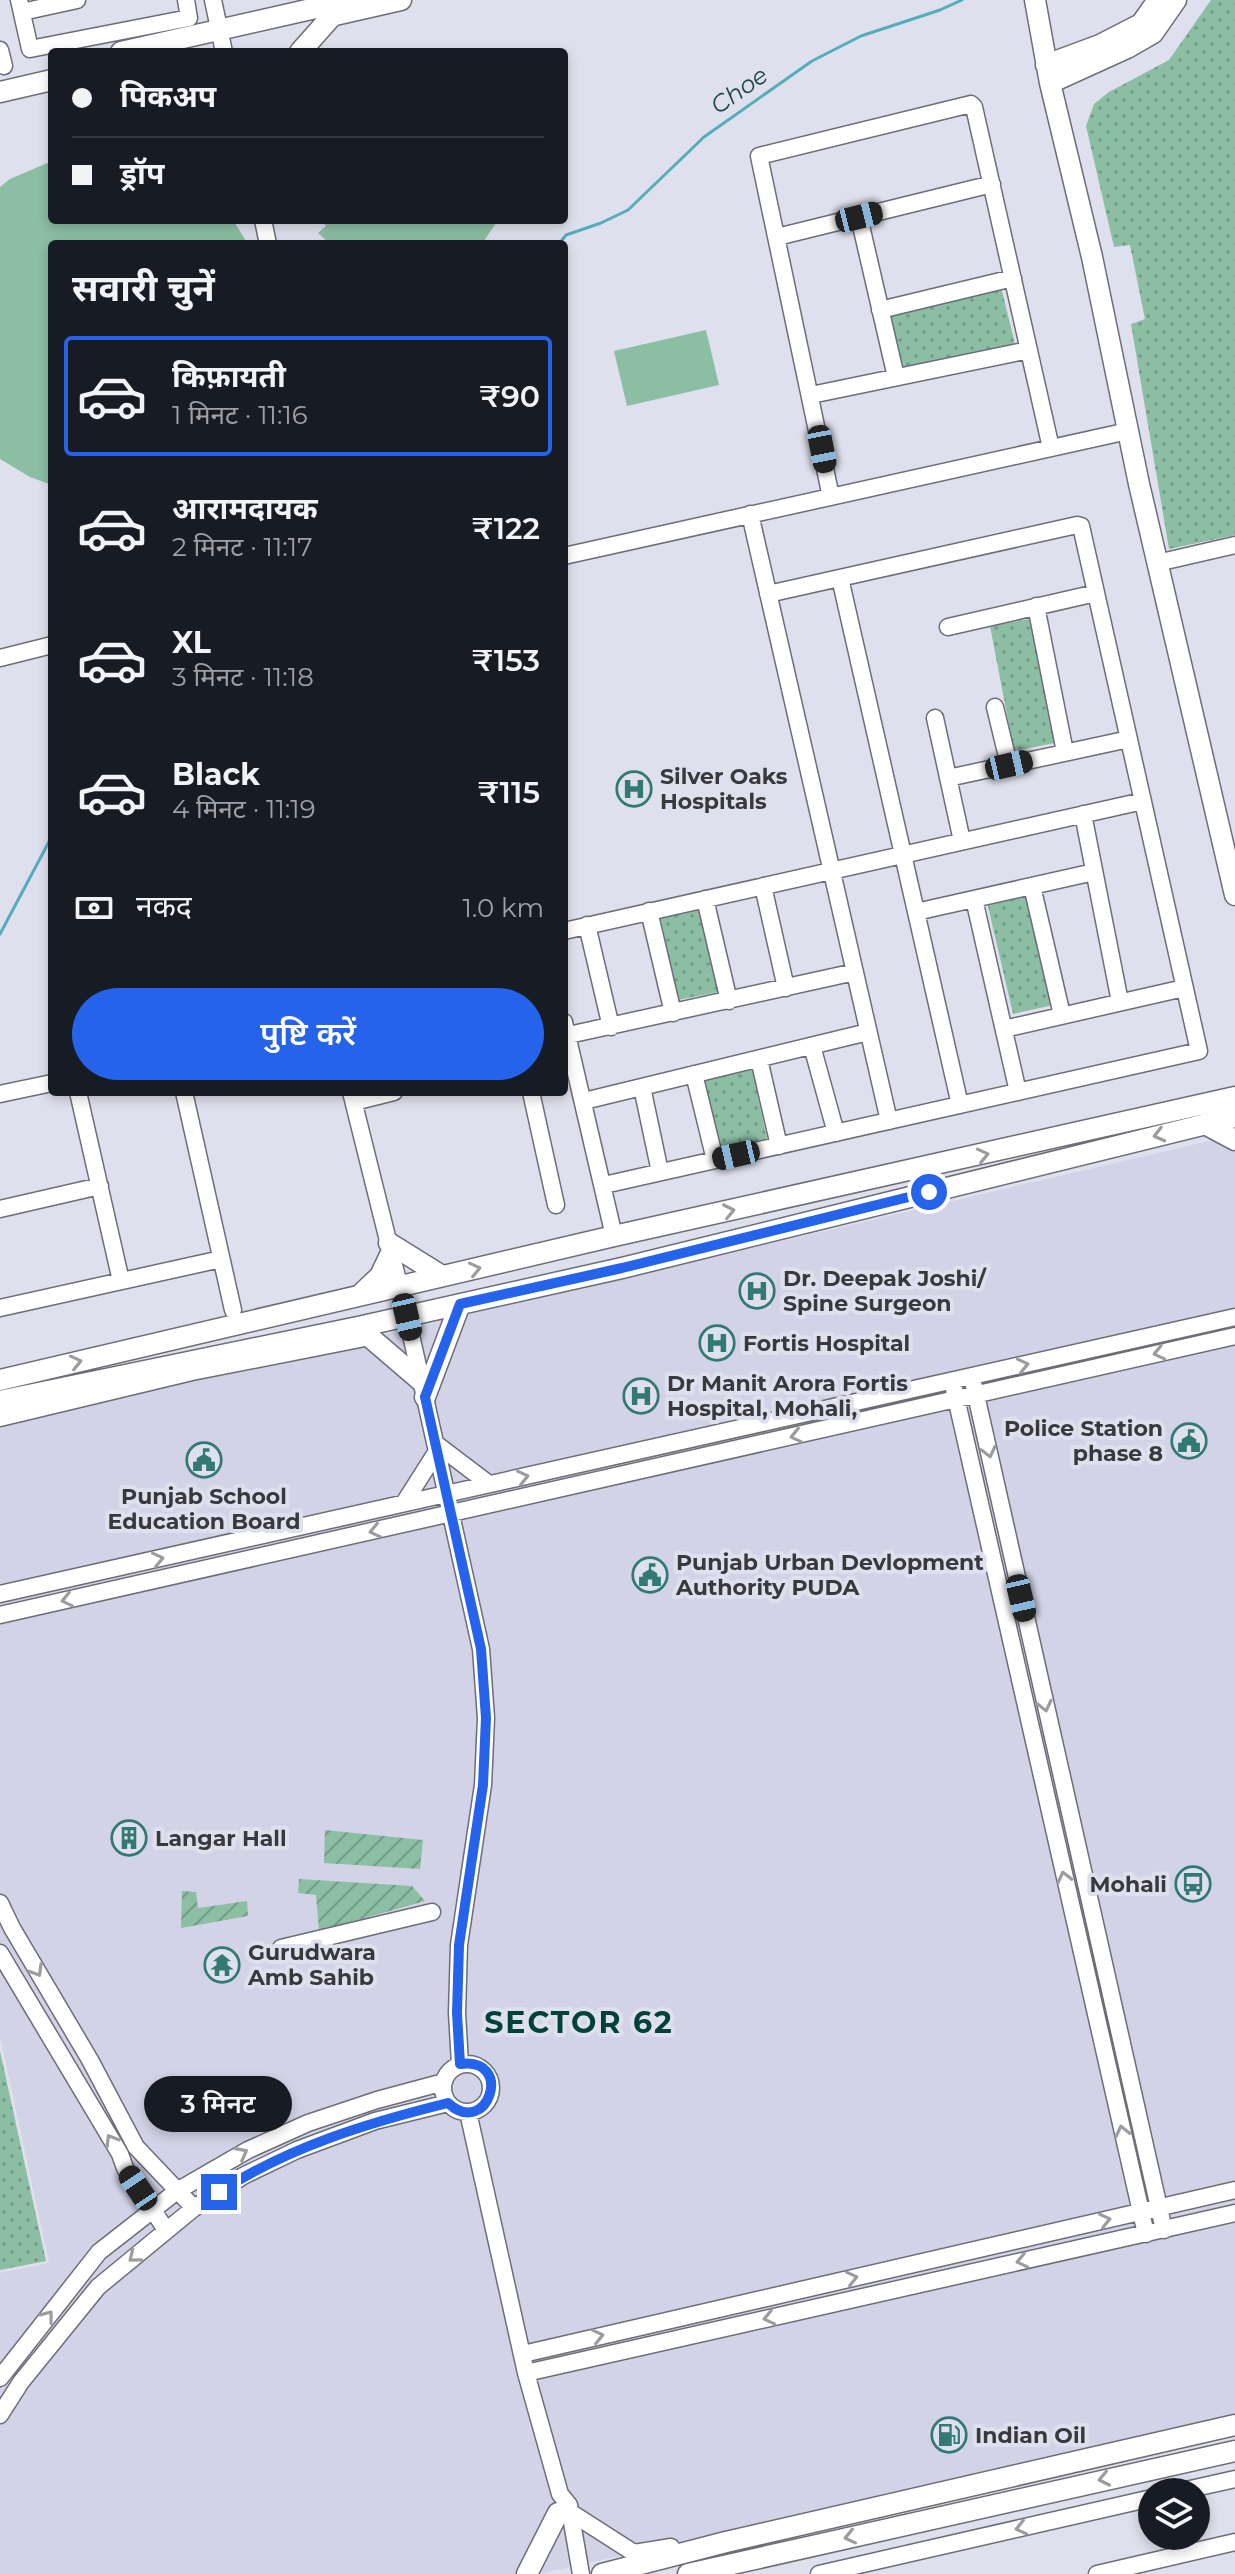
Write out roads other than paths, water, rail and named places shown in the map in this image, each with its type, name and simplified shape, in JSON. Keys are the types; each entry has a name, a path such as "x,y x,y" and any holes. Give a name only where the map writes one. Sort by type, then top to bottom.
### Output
{"main road":[{"path":"157,48 221,41 351,0"},
{"path":"190,48 401,0"},
{"path":"1035,0 1048,74 1092,257 1157,563 1235,895"},
{"path":"1048,74 1141,24 1158,0"},
{"path":"1048,74 1127,48 1153,33 1176,0"},
{"path":"304,48 332,16"},
{"path":"1,65 48,67"},
{"path":"0,92 48,81"},
{"path":"0,1380 614,1236 1235,1097"},
{"path":"0,1401 364,1332 407,1317 622,1268 1235,1117"},
{"path":"1205,1124 1235,1140"},
{"path":"358,1296 377,1281 390,1248 442,1276"},
{"path":"364,1332 423,1389 460,1304"},
{"path":"602,2574 725,2538 1235,2425"},
{"path":"688,2574 736,2568 1235,2451"},
{"path":"527,2574 563,2506"}],"street":[{"path":"77,0 20,6 30,49 189,18 186,0"},
{"path":"213,0 221,41"},
{"path":"831,497 759,158 762,154 971,104 1051,448"},
{"path":"777,237 992,184"},
{"path":"859,217 896,377"},
{"path":"880,310 1013,278"},
{"path":"811,395 1029,350"},
{"path":"568,555 1128,431"},
{"path":"750,514 889,1121"},
{"path":"604,1185 1197,1053 1199,1049 1081,528 1077,525 768,594"},
{"path":"1157,563 1235,545"},
{"path":"840,578 960,1105"},
{"path":"948,627 1096,593"},
{"path":"1036,606 1065,752"},
{"path":"0,658 48,646"},
{"path":"995,707 1009,765"},
{"path":"935,718 962,841"},
{"path":"948,778 1129,739"},
{"path":"568,930 1143,801"},
{"path":"1083,814 1120,1002"},
{"path":"916,912 1094,872"},
{"path":"763,886 786,988"},
{"path":"1032,886 1062,1015"},
{"path":"705,899 729,1001"},
{"path":"974,899 1018,1092"},
{"path":"649,911 673,1013"},
{"path":"587,925 611,1027"},
{"path":"568,1034 611,1027 855,972"},
{"path":"1004,1029 1184,988"},
{"path":"584,1101 868,1032"},
{"path":"568,1045 614,1236"},
{"path":"812,1046 836,1133"},
{"path":"759,1059 779,1146"},
{"path":"694,1074 715,1160"},
{"path":"0,1094 48,1084"},
{"path":"642,1087 660,1172"},
{"path":"79,1096 121,1281"},
{"path":"185,1096 233,1310"},
{"path":"532,1096 556,1205"},
{"path":"353,1097 407,1317 481,1649 486,1718 483,1785 459,1945 457,2013 460,2064"},
{"path":"0,1209 100,1186"},
{"path":"0,1308 221,1259"},
{"path":"0,1594 1235,1317"},
{"path":"0,1418 364,1332"},
{"path":"0,1615 1235,1336"},
{"path":"972,1376 1164,2230"},
{"path":"952,1381 1146,2234"},
{"path":"436,1447 489,1484"},
{"path":"404,1503 436,1447"},
{"path":"988,1541 1007,1535"},
{"path":"237,1542 240,1561"},
{"path":"98,1573 102,1591"},
{"path":"1054,1832 1073,1828"},
{"path":"0,1903 136,2147 194,2208"},
{"path":"281,1948 432,1912"},
{"path":"0,1953 120,2154 125,2168 166,2230"},
{"path":"1086,1973 1104,1968"},
{"path":"460,2064 475,2064 491,2080 492,2088 482,2108 459,2111 448,2103 443,2092 444,2082 451,2069 460,2064"},
{"path":"2,2372 99,2252 177,2191 248,2150 308,2123 444,2082"},
{"path":"0,2415 21,2382 98,2287 194,2208 243,2176 297,2150 375,2121 448,2103"},
{"path":"468,2112 526,2373 581,2574"},
{"path":"523,2354 1235,2190"},
{"path":"526,2373 1235,2213"},
{"path":"907,2266 915,2286"},
{"path":"563,2506 634,2553 725,2538 1235,2418"},
{"path":"1210,2485 1235,2479"},
{"path":"819,2574 1138,2501"},
{"path":"563,2506 570,2574"},
{"path":"1097,2574 1169,2566 1235,2542"}],"waterway":[{"name":"Choe","path":"562,240 566,235 628,210 704,137 812,61 861,36 962,0"},
{"name":"Choe","path":"0,934 48,844"}],"place":[{"name":"Silver Oaks Hospitals","path":"634,789"},
{"name":"Dr. Deepak Joshi/ Spine Surgeon","path":"757,1291"},
{"name":"Fortis Hospital","path":"717,1343"},
{"name":"Dr Manit Arora Fortis Hospital, Mohali,","path":"641,1396"},
{"name":"Police Station phase 8","path":"1189,1441"},
{"name":"Punjab School Education Board","path":"204,1460"},
{"name":"Punjab Urban Devlopment Authority PUDA","path":"650,1575"},
{"name":"Langar Hall","path":"129,1838"},
{"name":"Mohali","path":"1193,1884"},
{"name":"Gurudwara Amb Sahib","path":"222,1965"},
{"name":"Indian Oil","path":"949,2435"}],"district":[{"name":"SECTOR 62","path":"579,2022"}]}
